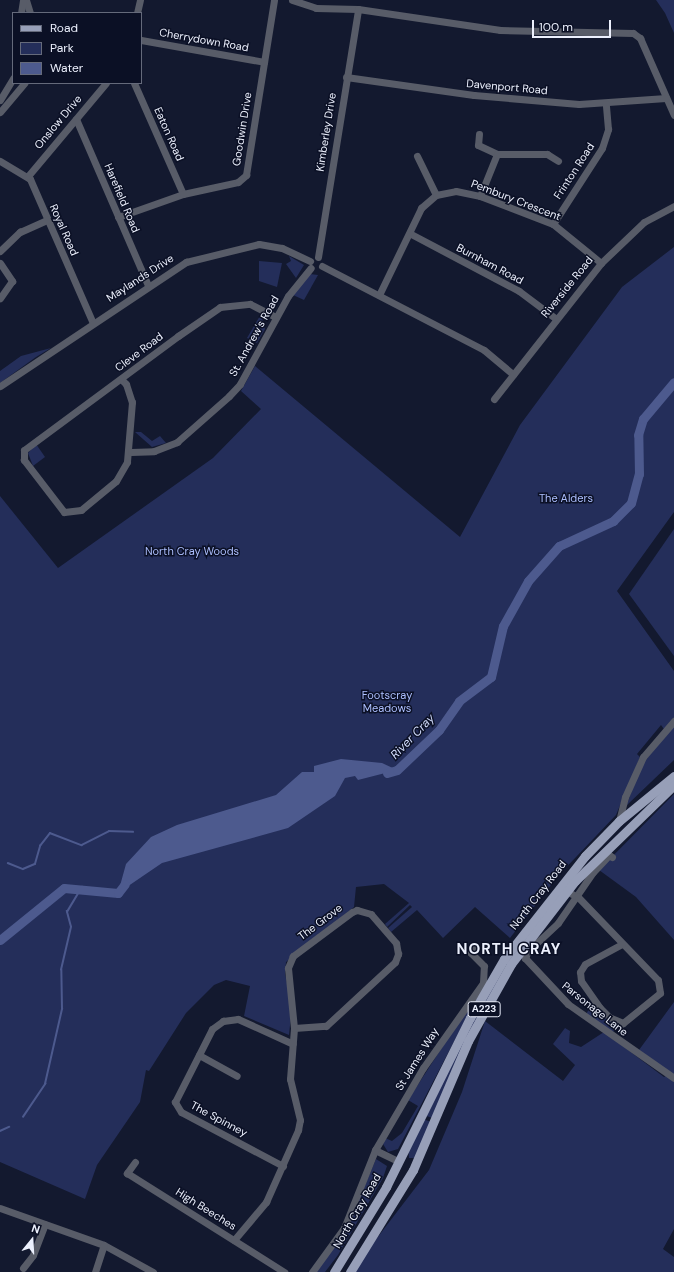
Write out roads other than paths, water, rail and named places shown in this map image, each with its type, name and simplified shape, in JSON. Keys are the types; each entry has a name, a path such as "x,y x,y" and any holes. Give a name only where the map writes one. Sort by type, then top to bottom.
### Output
{"main road":[{"name":"North Cray Road","path":"334,1272 398,1161 470,1018 504,959 562,882 619,821 674,776"},
{"name":"North Cray Road","path":"350,1272 413,1170 484,1009 511,964 566,891 674,785"},
{"path":"398,1161 413,1170"}],"street":[{"path":"21,12 25,0"},
{"path":"25,0 30,12"},
{"path":"137,12 140,0"},
{"name":"Goodwin Drive","path":"118,217 183,194 238,182 246,175 274,0"},
{"path":"292,0 316,8 358,9 500,30 636,35 674,115"},
{"path":"344,0 348,8"},
{"name":"Kimberley Drive","path":"318,258 358,9"},
{"name":"Cherrydown Road","path":"142,40 264,62"},
{"name":"Davenport Road","path":"346,77 474,95 606,104 666,98"},
{"path":"0,100 12,80"},
{"path":"1,109 23,84"},
{"name":"Onslow Drive","path":"28,176 105,84"},
{"name":"Eaton Road","path":"134,84 183,194"},
{"name":"Frinton Road","path":"553,224 602,148 608,129 606,104"},
{"name":"Harefield Road","path":"76,119 148,285"},
{"path":"479,134 478,146 497,154 547,150 558,161"},
{"path":"480,196 497,154"},
{"path":"417,156 436,195"},
{"path":"0,161 28,176"},
{"name":"Royal Road","path":"28,176 93,323"},
{"name":"Pembury Crescent","path":"379,295 411,234 421,208 436,195 456,191 480,196 553,224 601,263"},
{"name":"Riverside Road","path":"494,399 555,318 601,263 644,222 674,206"},
{"path":"0,251 20,232 47,220"},
{"name":"Burnham Road","path":"411,234 519,291 555,318"},
{"name":"Maylands Drive","path":"0,386 148,285 186,262 249,245 268,244 310,261"},
{"path":"322,266 319,270 311,268 310,261 318,258 322,266 484,350 513,374"},
{"path":"0,263 12,281 0,298"},
{"name":"St. Andrew's Road","path":"130,452 154,451 177,442 229,396 240,384 276,317 311,268"},
{"name":"Cleve Road","path":"130,452 116,482 82,510 67,514 56,504 24,460 24,450 220,307 250,304 276,317"},
{"path":"121,379 132,402 130,452"},
{"path":"619,821 642,760 674,721"},
{"name":"Parsonage Lane","path":"612,857 609,855 593,872 578,897 525,958 568,1004 674,1078"},
{"path":"566,891 578,897 622,944 660,987 660,993 623,1023 608,1017 600,1008 581,981 580,972 585,964 622,944"},
{"name":"The Grove","path":"234,1240 266,1202 283,1166 300,1120 290,1079 294,1028 288,968 293,956 352,912 357,910 371,914 396,943 398,954 395,962 326,1026 294,1028"},
{"name":"St James Way","path":"312,1272 344,1228 375,1150 424,1068 483,983 484,966 470,951"},
{"name":"The Spinney","path":"283,1166 177,1108 177,1096 212,1029 230,1019 247,1022 293,1044"},
{"path":"199,1055 237,1076"},
{"path":"375,1150 398,1161"},
{"name":"High Beeches","path":"134,1162 127,1173 284,1272"},
{"path":"0,1208 104,1245 153,1272"},
{"path":"23,1268 33,1255 45,1224"},
{"path":"95,1272 104,1245"}],"water":[{"path":"341,759 382,763 397,770 358,780 355,776 345,778 335,796 288,828 162,863 118,893 126,864 151,837 177,825 276,795 302,772 314,772 314,766"}],"waterway":[{"name":"River Cray","path":"387,773 397,770 439,730 459,701 491,677 503,626 528,581 559,546 613,521 631,503 639,474 638,435 643,419 674,382"},
{"path":"8,863 23,869 35,864 40,846 50,833 82,845 109,831 133,832"},
{"name":"River Cray","path":"0,940 64,888 118,893 125,884"},
{"path":"23,1117 45,1084 62,1009 61,970 71,927 67,912 82,887"},
{"path":"0,1131 9,1127"}],"district":[{"name":"NORTH CRAY","path":"509,950"}],"park label":[{"name":"The Alders","path":"566,498"},
{"name":"North Cray Woods","path":"192,551"},
{"name":"Footscray Meadows","path":"387,702"}]}
